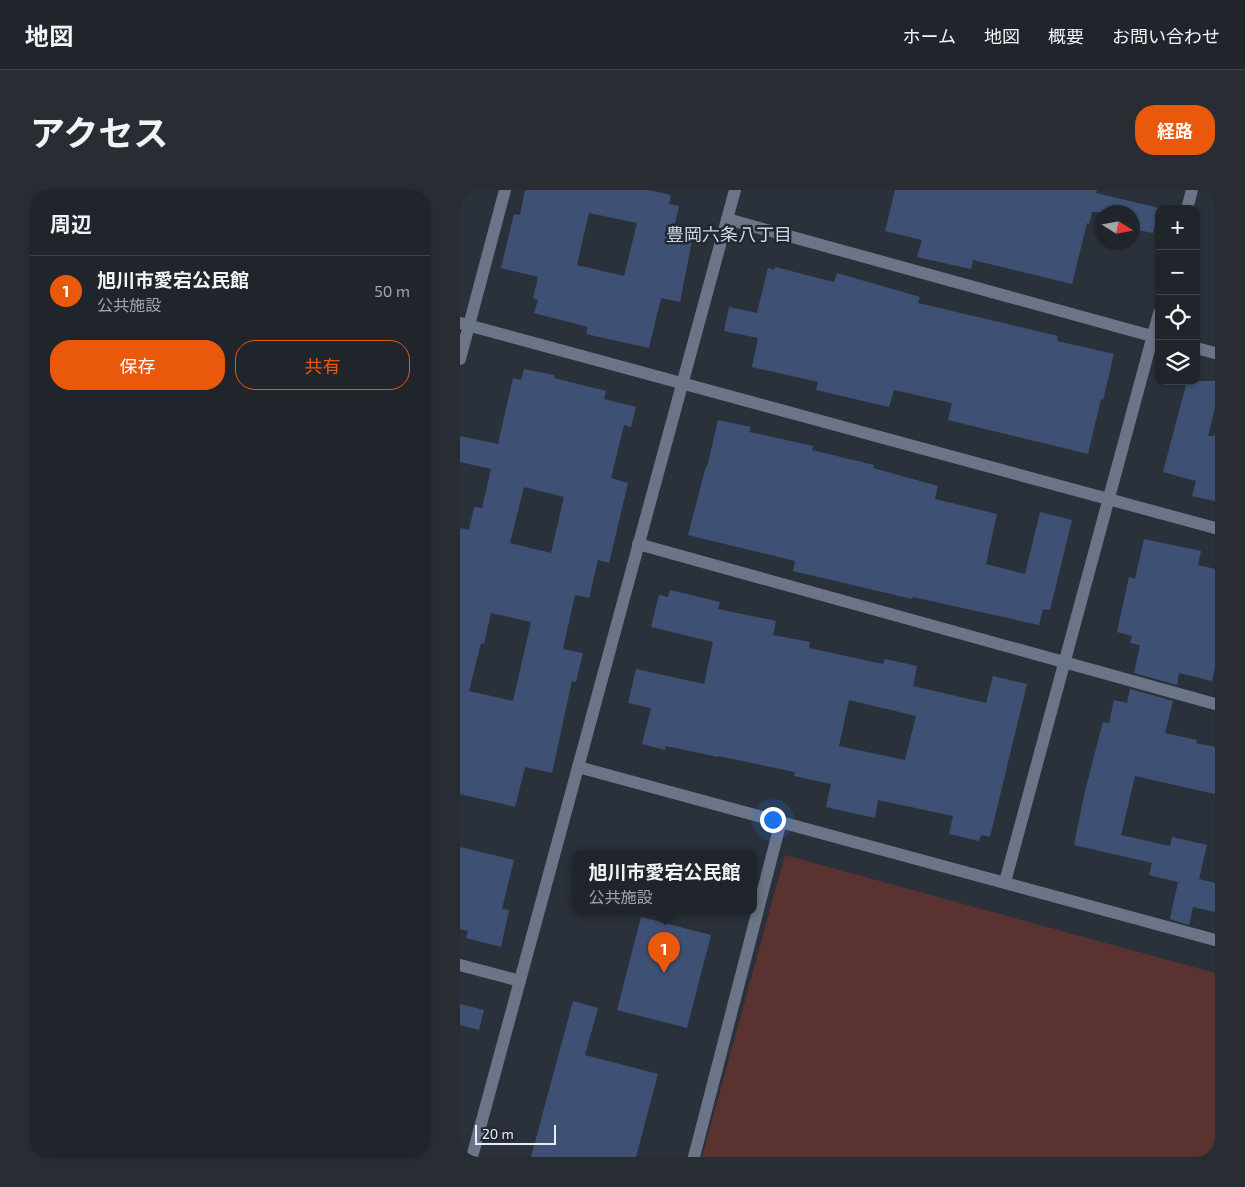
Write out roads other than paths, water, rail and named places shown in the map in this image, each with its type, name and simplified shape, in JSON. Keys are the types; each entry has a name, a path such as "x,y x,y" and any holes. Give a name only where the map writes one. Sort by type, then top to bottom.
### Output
{"street":[{"path":"460,359 465,324 505,190"},
{"path":"472,1157 734,190"},
{"path":"1188,205 1192,190"},
{"path":"726,219 1155,338"},
{"path":"465,324 1215,528"},
{"path":"1005,882 1108,500 1155,340"},
{"path":"1200,349 1215,353"},
{"path":"638,544 1215,704"},
{"path":"578,767 1215,940"},
{"path":"694,1157 782,822"},
{"path":"460,965 520,981"}],"place":[{"name":"旭川市愛宕公民館","path":"664,973"}],"district":[{"name":"豊岡六条八丁目","path":"729,234"}]}
